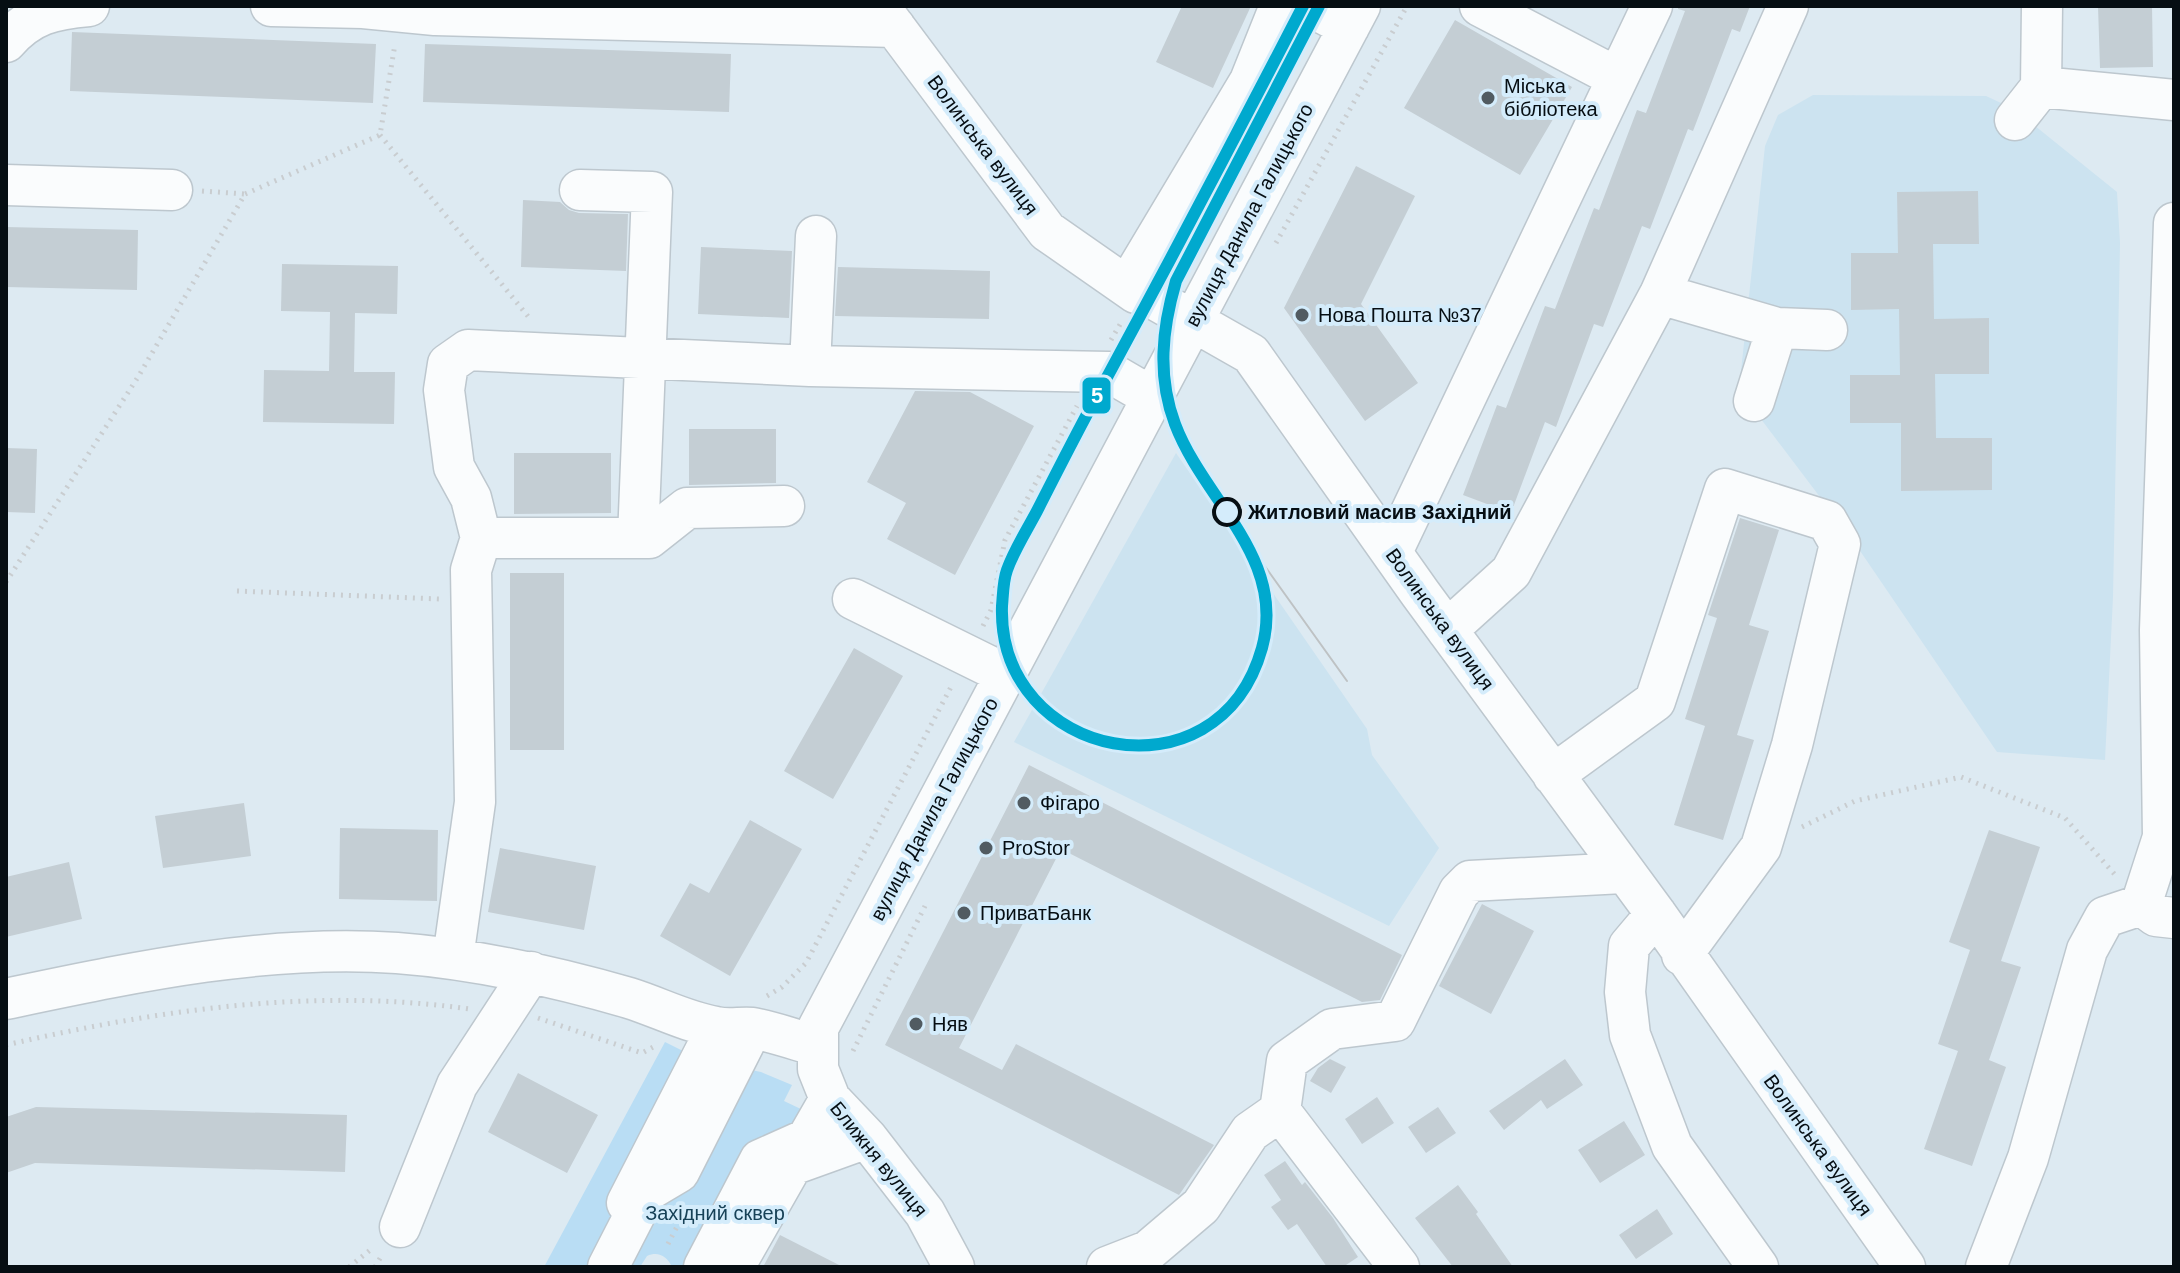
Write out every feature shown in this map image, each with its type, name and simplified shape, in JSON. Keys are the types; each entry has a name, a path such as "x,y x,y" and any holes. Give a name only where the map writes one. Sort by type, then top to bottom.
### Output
{"street":[{"path":"11,25 55,9 89,6"},
{"path":"271,6 363,8 435,15 887,17"},
{"path":"1132,289 1250,81 1280,6"},
{"path":"1309,6 1355,17"},
{"path":"1480,6 1616,77"},
{"path":"1392,552 1652,6"},
{"path":"1447,630 1511,572 1660,294 1788,6"},
{"path":"2015,120 2041,87 2042,6"},
{"name":"Волинська вулиця","path":"887,17 1047,231 1132,289 1251,354 1447,630 1656,914 1905,1267"},
{"name":"вулиця Данила Галицького","path":"817,1046 818,1028 1355,17"},
{"path":"2041,87 2174,100"},
{"path":"6,185 172,190"},
{"path":"580,190 652,192 638,538"},
{"path":"1986,1267 2028,1158 2087,950 2105,917 2158,912 2163,837 2160,630 2174,223"},
{"path":"810,366 816,236"},
{"path":"1660,294 1777,328 1827,330"},
{"path":"1754,401 1777,328"},
{"path":"453,958 475,802 471,570 481,538 471,498 454,467 444,390 448,364 468,350 810,366 1095,371 1109,372 1152,397"},
{"path":"1553,775 1655,701 1725,489 1827,521 1840,544 1792,745 1761,847 1682,955"},
{"path":"481,538 649,538 687,508 784,506"},
{"path":"853,599 1005,674"},
{"path":"1399,1267 1280,1111 1287,1061 1332,1029 1395,1021 1459,892 1470,881 1623,873"},
{"path":"1656,914 1629,946 1625,992 1630,1035 1672,1146 1758,1267"},
{"path":"6,999 174,964 223,958 279,953 393,953 453,958 531,972 631,999 733,1019 817,1046"},
{"path":"400,1227 457,1085 531,972"},
{"path":"594,1267 733,1019"},
{"path":"608,1267 647,1191 679,1172 733,1019"},
{"name":"Ближня вулиця","path":"817,1046 818,1069 830,1099 867,1138 925,1213 954,1267"},
{"path":"704,1267 760,1160 807,1139 830,1099"},
{"path":"1107,1267 1148,1251 1201,1206 1250,1132 1280,1111"},
{"path":"734,1267 792,1165 867,1138"}],"path":[{"path":"1270,255 1407,6"},
{"path":"435,15 393,45 380,135 559,354"},
{"path":"6,582 138,377 245,194 380,135"},
{"path":"6,1045 96,1024 233,1005 346,1000 426,1003 537,1018 642,1053 733,1019 782,987 806,963 991,610 1005,540 1095,371 1132,289"},
{"path":"237,591 473,601"},
{"path":"1761,847 1855,801 1961,777 2065,818 2158,912"}],"shaded area":[{"path":"1813,95 1986,96 2014,109 2117,192 2120,243 2113,597 2105,760 1997,752 1854,542 1739,390 1765,146 1778,115"},
{"path":"1176,453 1367,729 1372,755 1439,848 1389,926 1014,742"}],"green space":[{"name":"Західний сквер","path":"665,1042 701,1060 761,1072 792,1085 784,1101 826,1121 747,1267 672,1267 665,1257 655,1254 647,1256 640,1267 544,1267"}],"building":[{"path":"1182,6 1251,6 1213,88 1156,62"},
{"path":"1678,6 1750,6 1740,32 1732,29 1693,131 1688,129 1650,229 1642,226 1603,327 1594,324 1556,427 1545,422 1511,513 1463,495 1497,405 1506,408 1545,306 1555,309 1594,208 1599,210 1637,110 1646,113 1685,11 1678,9"},
{"path":"2098,6 2152,6 2153,67 2100,68"},
{"name":"Міська бібліотека","path":"1455,20 1572,87 1520,175 1404,108"},
{"path":"72,32 376,44 373,103 70,91"},
{"path":"425,44 731,54 729,112 423,102"},
{"path":"1356,166 1415,196 1361,304 1418,383 1365,421 1284,308"},
{"path":"1978,191 1979,244 1933,244 1934,319 1989,318 1989,374 1935,374 1936,438 1992,438 1992,490 1901,491 1901,423 1850,423 1850,375 1900,375 1899,309 1851,310 1851,253 1898,253 1897,192"},
{"path":"523,200 560,202 569,210 579,213 628,214 626,271 521,267"},
{"path":"6,227 138,230 137,290 6,287"},
{"path":"701,247 792,251 789,318 698,314"},
{"path":"282,264 398,266 397,314 355,313 354,372 395,372 394,424 263,422 264,370 329,371 330,312 281,311"},
{"path":"838,267 990,271 989,319 835,316"},
{"path":"915,391 970,392 1034,426 955,575 887,539 906,503 867,482"},
{"path":"689,429 776,429 776,483 689,485"},
{"path":"6,448 37,449 35,513 6,512"},
{"path":"514,453 611,453 611,513 514,514"},
{"path":"1740,518 1779,530 1749,625 1769,631 1737,735 1754,740 1723,840 1674,825 1705,726 1685,719 1717,618 1708,615"},
{"path":"510,573 564,573 564,750 510,750"},
{"path":"854,648 903,676 833,799 784,771"},
{"path":"1029,765 1402,955 1380,1000 1362,1002 1061,849 959,1048 1002,1070 1016,1044 1214,1145 1179,1195 885,1045"},
{"path":"244,803 251,856 163,868 155,816"},
{"path":"750,820 802,849 730,976 660,936 690,883 709,893"},
{"path":"340,828 438,830 437,901 339,899"},
{"path":"1989,830 2040,847 2001,961 2021,967 1989,1060 2006,1067 1972,1166 1924,1149 1958,1051 1938,1044 1970,950 1949,942"},
{"path":"500,848 596,866 584,930 488,912"},
{"path":"69,862 82,919 6,937 6,877"},
{"path":"1482,904 1534,931 1491,1014 1439,986"},
{"path":"1330,1059 1346,1067 1331,1093 1310,1081 1318,1068"},
{"path":"1565,1059 1583,1085 1547,1109 1541,1100 1504,1130 1489,1111"},
{"path":"518,1073 598,1115 567,1173 488,1132"},
{"path":"1377,1097 1394,1123 1362,1144 1345,1119"},
{"path":"36,1107 347,1115 345,1172 35,1163 6,1173 6,1117"},
{"path":"1438,1107 1456,1133 1426,1153 1408,1127"},
{"path":"1624,1121 1645,1155 1600,1183 1578,1150"},
{"path":"1285,1161 1302,1185 1305,1182 1333,1218 1358,1257 1343,1267 1327,1267 1297,1224 1288,1230 1271,1207 1281,1200 1264,1175"},
{"path":"1458,1185 1513,1267 1453,1267 1415,1218"},
{"path":"1657,1209 1673,1234 1636,1259 1619,1235"},
{"path":"780,1235 843,1267 763,1267"}],"tram line":[{"path":"1249,544 1347,681"}],"transit line":[{"name":"5","path":"1303,6 1087,413 1006,574 1002,606 1010,658 1034,699 1070,728 1114,743 1159,744 1202,729 1238,698 1262,648 1267,616 1263,586 1239,531 1204,479 1175,424 1166,388 1165,335 1176,281 1319,6"}],"place":[{"name":"Міська бібліотека","path":"1488,98"},
{"name":"Нова Пошта №37","path":"1302,315"},
{"name":"Житловий масив Західний","path":"1227,512"},
{"name":"Фігаро","path":"1024,803"},
{"name":"ProStor","path":"986,848"},
{"name":"ПриватБанк","path":"964,913"},
{"name":"Няв","path":"916,1024"}]}
